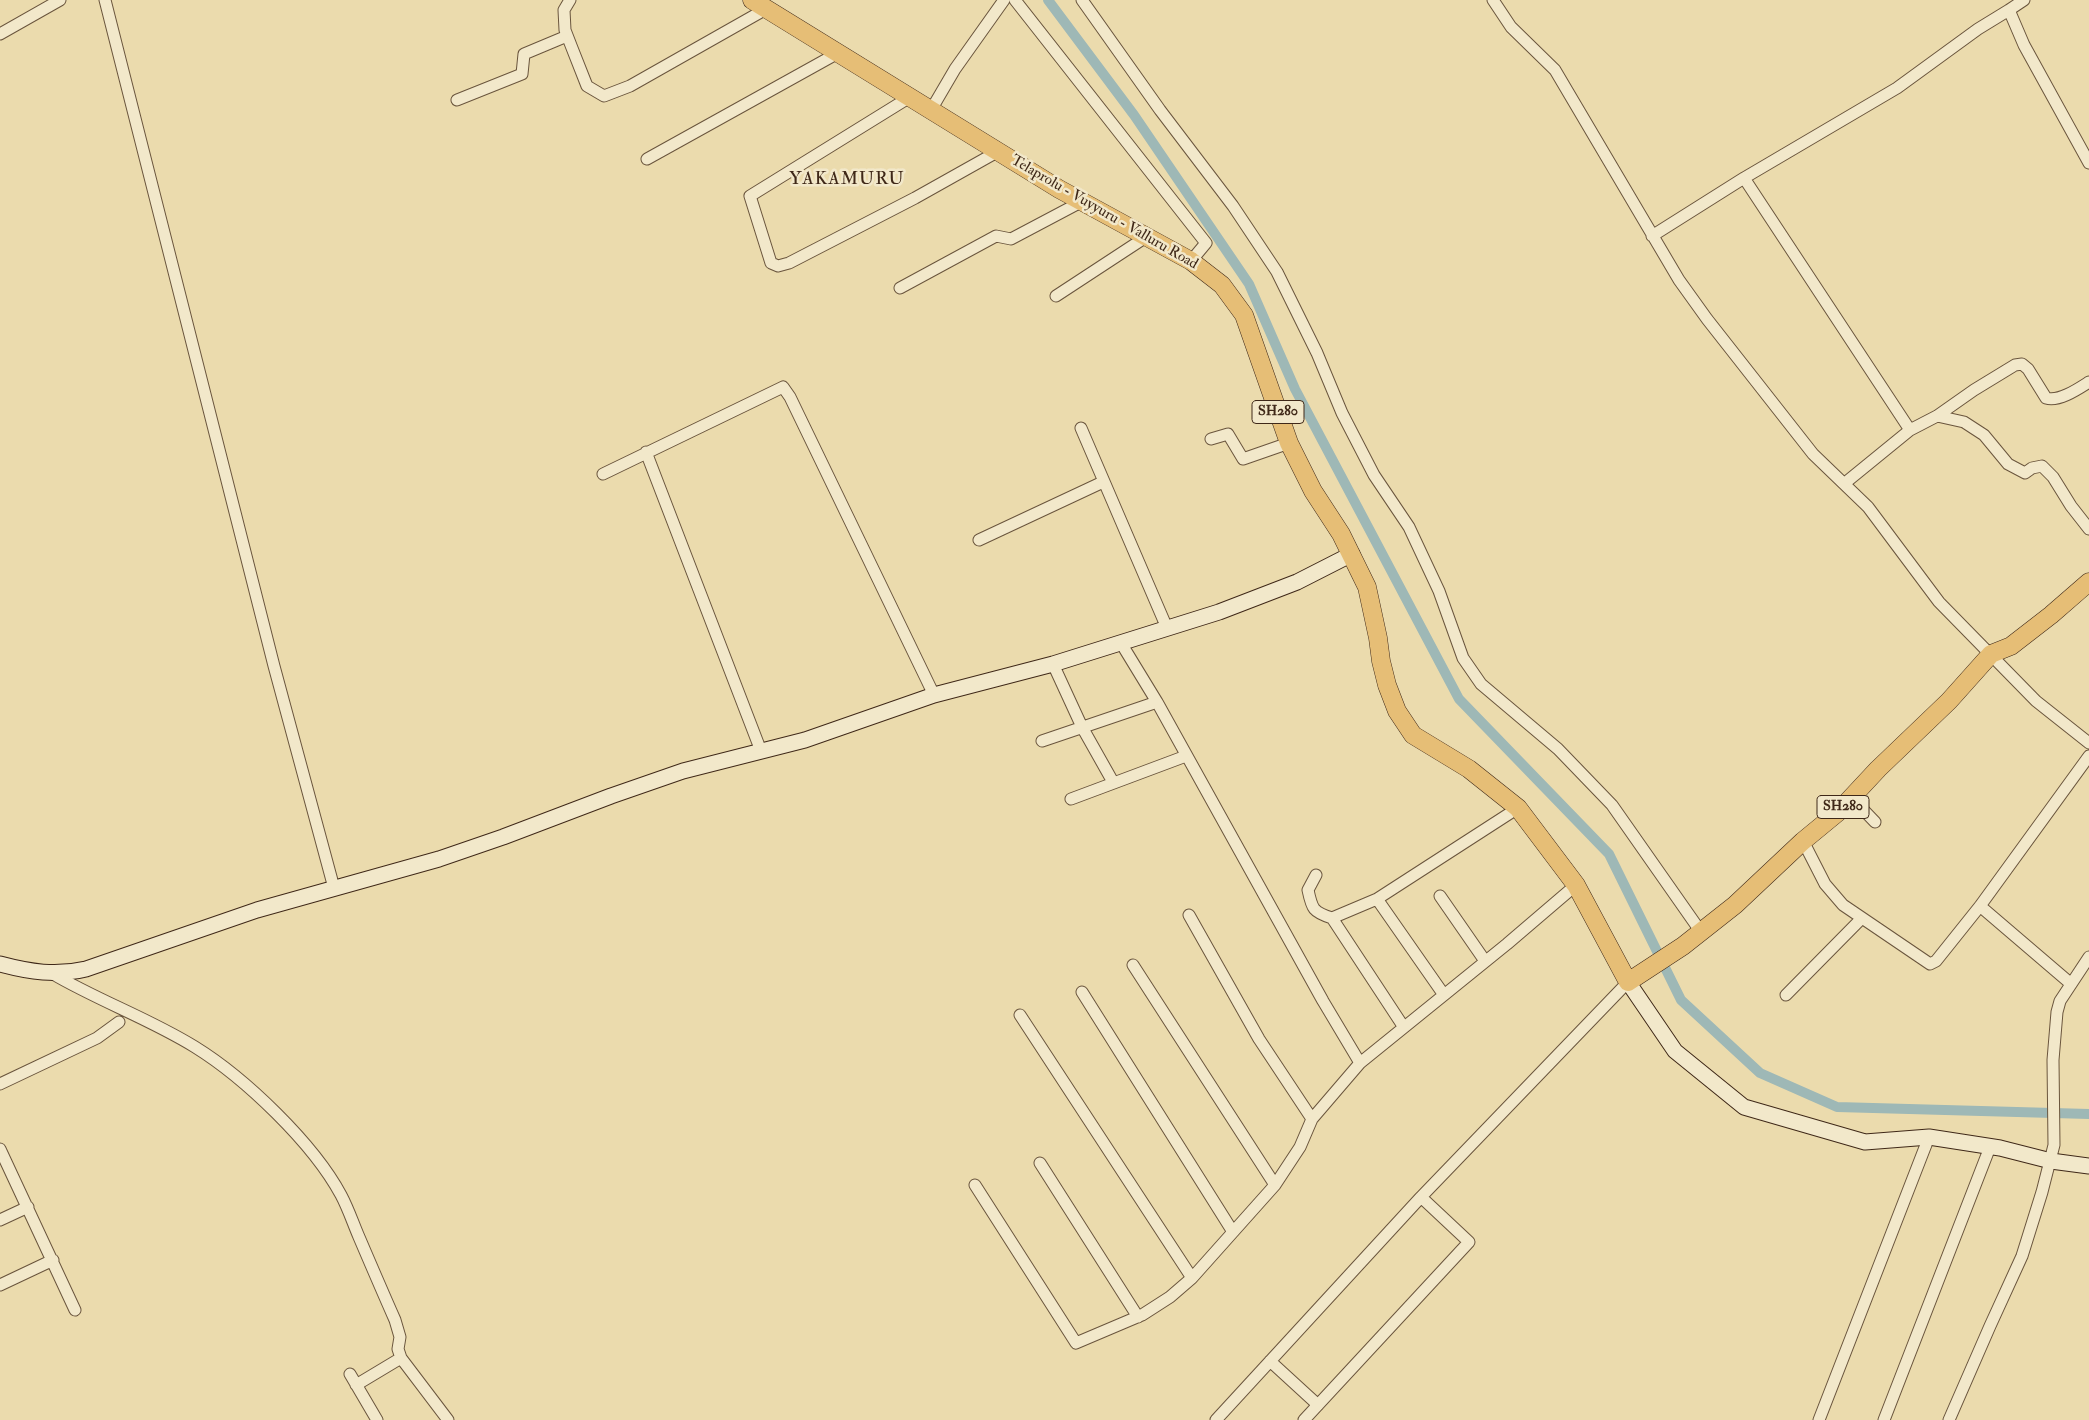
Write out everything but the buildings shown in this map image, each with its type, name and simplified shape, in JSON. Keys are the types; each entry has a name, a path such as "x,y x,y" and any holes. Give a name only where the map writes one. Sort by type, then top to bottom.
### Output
{"main road":[{"name":"Telaprolu - Vuyyuru - Valluru Road","path":"759,5 1081,202 1191,261 1222,285 1244,315 1289,443 1313,491 1352,554 1367,587 1381,661 1387,685 1397,711 1413,735 1469,769 1518,808 1576,885 1635,978"},
{"path":"0,964 53,974 86,969 257,910 447,856 683,771 805,740 934,695 1053,664 1256,599 1297,582 1352,554"},
{"name":"SH280","path":"1635,978 1683,946 1735,905 1852,798 1878,769 1949,701 1991,654 2011,646 2051,616 2089,582"},
{"path":"1635,978 1675,1051 1744,1107 1866,1142 1930,1137 1990,1146 2051,1161 2089,1166"}],"street":[{"path":"0,34 60,0"},
{"path":"105,0 272,656 334,888"},
{"path":"570,0 564,10 568,36 587,86 604,96 630,86 759,5"},
{"path":"931,110 955,69 1004,0"},
{"path":"1015,0 1206,243 1191,261"},
{"path":"1082,0 1160,110 1233,206 1277,272 1317,352 1342,413 1374,474 1409,527 1439,591 1463,658 1481,684 1558,749 1612,805 1701,932"},
{"path":"1492,0 1511,27 1555,70 1679,280 1760,388 1813,454 1846,483 1868,507 1939,602 2036,701 2089,743"},
{"path":"1652,236 1744,178 1897,88 1978,29 2024,0"},
{"path":"2009,10 2024,44 2088,161"},
{"path":"457,100 522,74 524,54 568,36"},
{"path":"647,160 838,53"},
{"path":"910,98 750,196 771,263 778,266 789,263 915,198 997,152"},
{"path":"1744,178 1910,430"},
{"path":"900,288 996,236 1011,239 1081,202"},
{"path":"1056,296 1146,237"},
{"path":"1846,483 1910,430 1937,416 1974,390 2018,364 2025,365 2046,398 2049,399 2063,396 2087,386"},
{"path":"603,474 783,387 934,695"},
{"path":"1937,416 1964,422 1984,434 2008,464 2024,473 2032,468 2042,466 2053,477 2071,506 2089,529"},
{"path":"1082,428 1103,482 1167,628"},
{"path":"1212,439 1228,434 1243,459 1289,443"},
{"path":"646,452 761,751"},
{"path":"979,540 1103,482"},
{"path":"1121,642 1157,702 1323,1001 1360,1063"},
{"path":"1053,664 1082,727 1113,782"},
{"path":"1042,740 1157,702"},
{"path":"1071,799 1186,756"},
{"path":"1803,842 1824,884 1843,905 1930,964 1936,961 1980,906 2089,756"},
{"path":"1852,798 1875,822"},
{"path":"1316,875 1308,890 1312,905 1317,914 1332,918 1377,898 1518,808"},
{"path":"975,1185 1076,1343 1138,1316 1170,1297 1192,1278 1275,1185 1300,1147 1312,1119 1360,1063 1576,885"},
{"path":"1440,896 1485,961"},
{"path":"1377,898 1444,995"},
{"path":"1980,906 2070,983"},
{"path":"1189,915 1259,1039 1312,1119"},
{"path":"1332,918 1403,1026"},
{"path":"1786,994 1862,918"},
{"path":"1950,1420 2022,1256 2051,1161 2054,1145 2053,1060 2057,1012 2060,1001 2070,983 2089,957"},
{"path":"1133,965 1275,1185"},
{"path":"53,974 86,993 118,1007 195,1047 238,1078 283,1120 320,1164 340,1195 395,1320 400,1337 398,1349 401,1358 448,1420"},
{"path":"1216,1420 1421,1197 1635,978"},
{"path":"1082,992 1233,1232"},
{"path":"118,1007 119,1022"},
{"path":"1020,1015 1192,1278"},
{"path":"0,1084 97,1038 119,1022 136,1016"},
{"path":"1823,1419 1930,1137"},
{"path":"1884,1420 1990,1146"},
{"path":"1,1155 28,1207 75,1310"},
{"path":"1040,1163 1138,1316"},
{"path":"1304,1420 1469,1242 1421,1197"},
{"path":"0,1220 28,1207"},
{"path":"0,1285 53,1260"},
{"path":"356,1385 401,1358"},
{"path":"1270,1361 1318,1404"},
{"path":"350,1374 377,1420"}],"waterway":[{"path":"1048,0 1134,115 1249,284 1295,389 1459,699 1609,854 1681,1000 1760,1073 1837,1107 2089,1114"}],"district":[{"name":"YAKAMURU","path":"847,180"}]}
